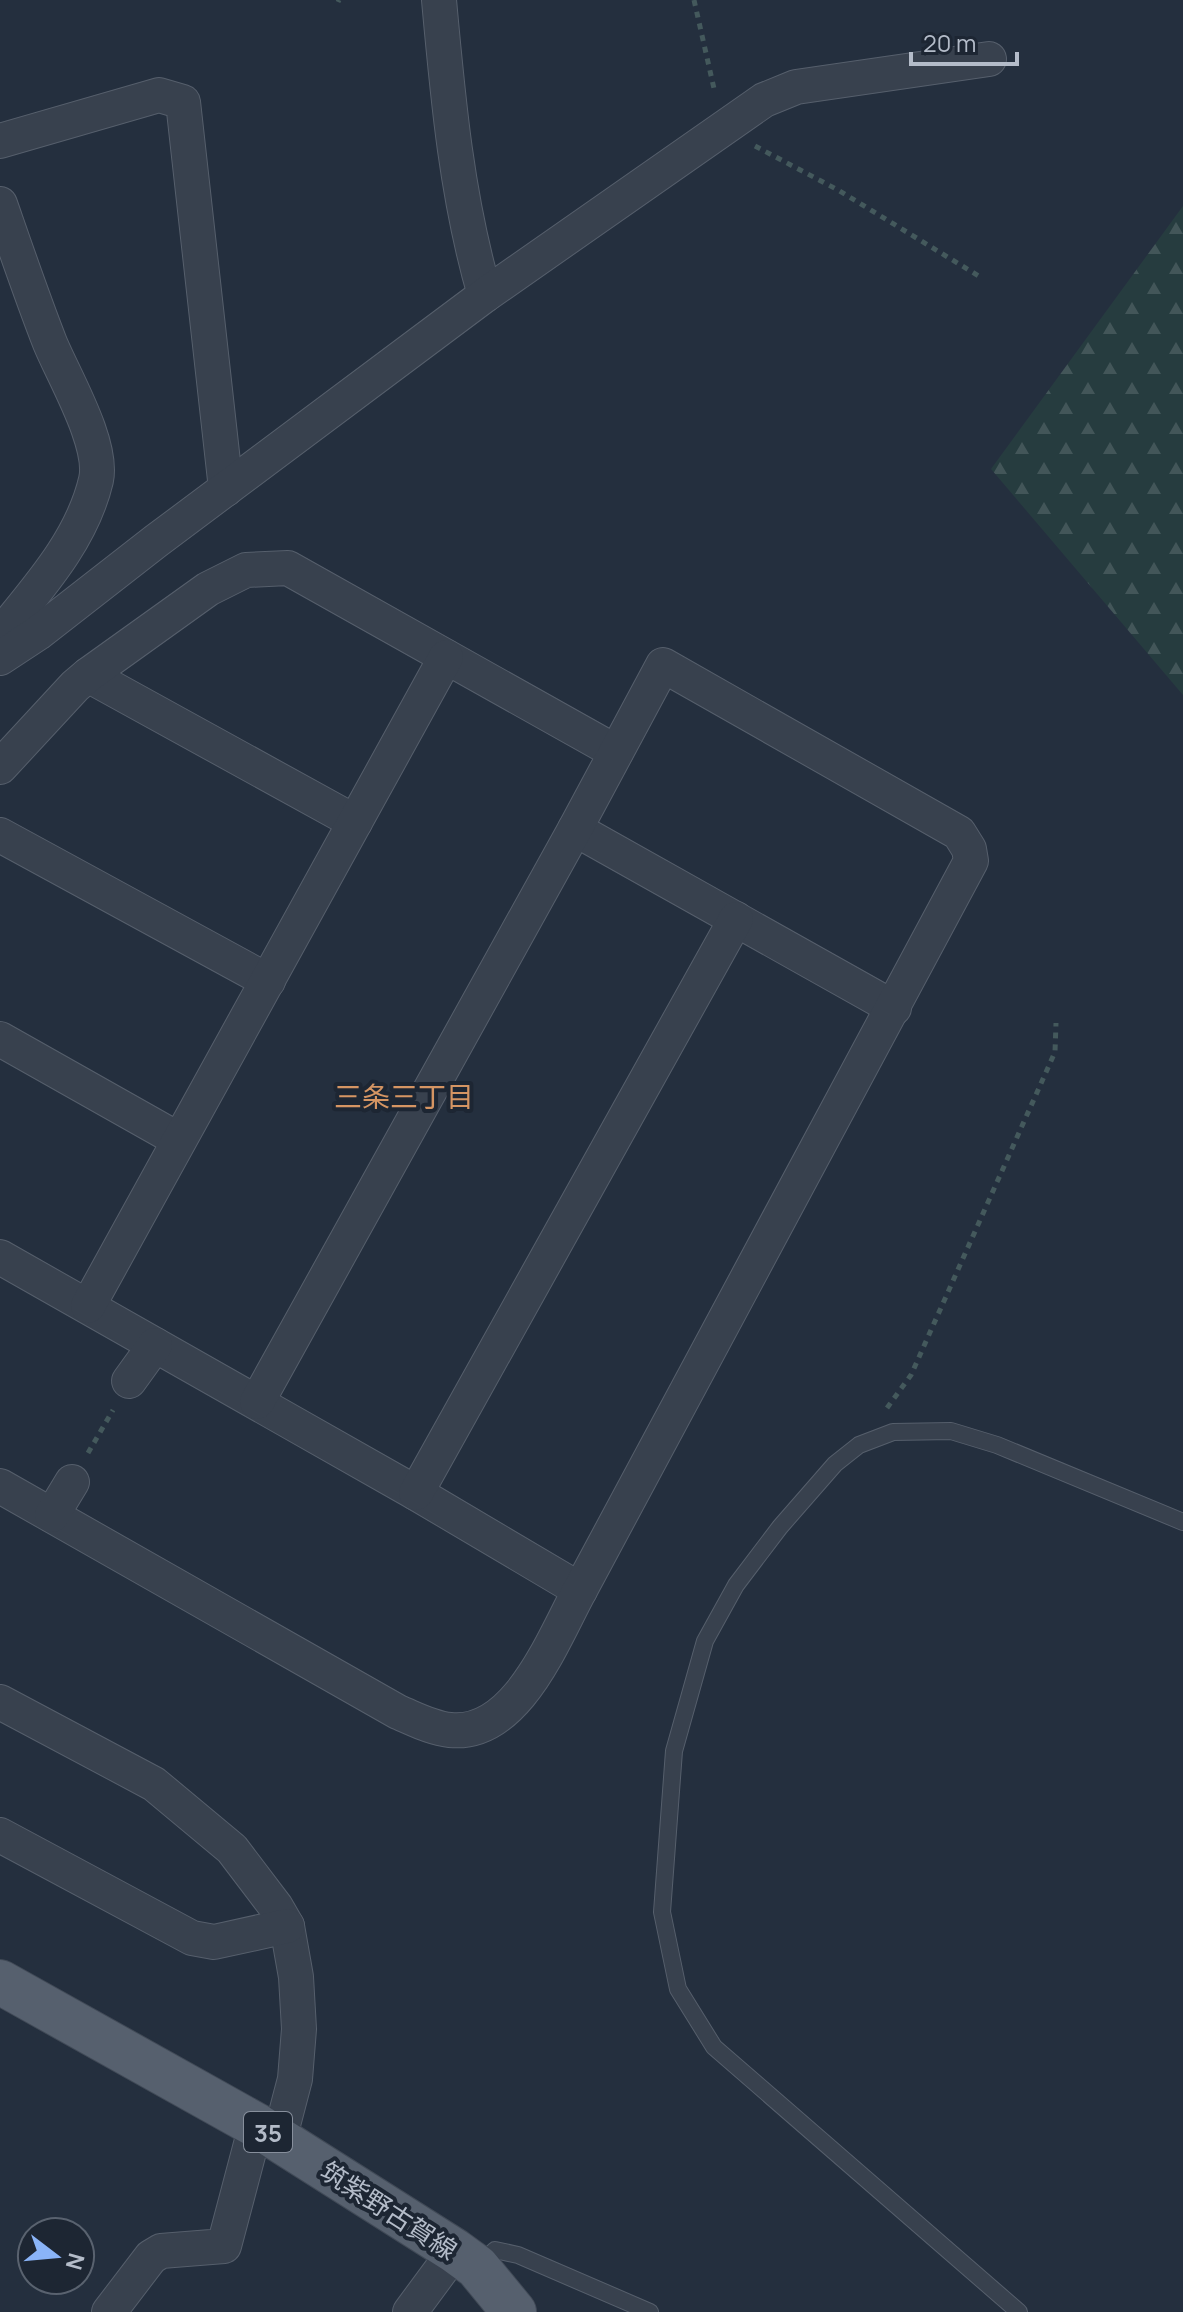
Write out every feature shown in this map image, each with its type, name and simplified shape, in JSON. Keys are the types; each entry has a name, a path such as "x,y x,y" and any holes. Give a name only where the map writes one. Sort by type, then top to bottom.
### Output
{"main road":[{"name":"筑紫野古賀線","path":"0,1982 268,2132 466,2259 514,2312"}],"street":[{"path":"439,0 453,140 469,239 485,295"},
{"path":"0,658 38,633 485,295 764,100 796,87 989,59"},
{"path":"0,141 159,95 183,102 226,489"},
{"path":"0,204 50,343 90,432 97,476 84,516 54,567 0,635"},
{"path":"0,767 88,675 208,589 246,570 267,567 288,568 616,752"},
{"path":"88,1306 446,657"},
{"path":"0,1486 398,1712 434,1727 453,1730 481,1727 501,1715 523,1693 580,1590 971,861 969,849 959,833 663,665 257,1402"},
{"path":"88,675 355,822"},
{"path":"575,829 894,1008"},
{"path":"0,835 268,981"},
{"path":"416,1493 736,919"},
{"path":"0,1039 179,1140"},
{"path":"0,1257 416,1493 580,1590"},
{"path":"129,1381 155,1345"},
{"path":"52,1515 72,1482"},
{"path":"0,1702 154,1784 232,1849 287,1926 296,1977 299,2029 295,2079 268,2132 224,2246 161,2251 151,2257 109,2312"},
{"path":"0,1835 192,1938 214,1942 287,1926"},
{"path":"410,2312 466,2259"}],"lane":[{"path":"1019,2312 714,2047 678,1989 662,1912 674,1751 705,1641 736,1585 780,1527 835,1464 859,1445 893,1432 951,1431 997,1445 1183,1522"},
{"path":"466,2259 495,2250 518,2255 650,2312"}],"path":[{"path":"694,0 723,129 838,190 982,278"},
{"path":"859,1445 911,1375 1055,1052 1056,1023"},
{"path":"72,1482 129,1381"}],"green space":[{"path":"1183,206 1183,695 991,469"}],"district":[{"name":"三条三丁目","path":"404,1096"}]}
